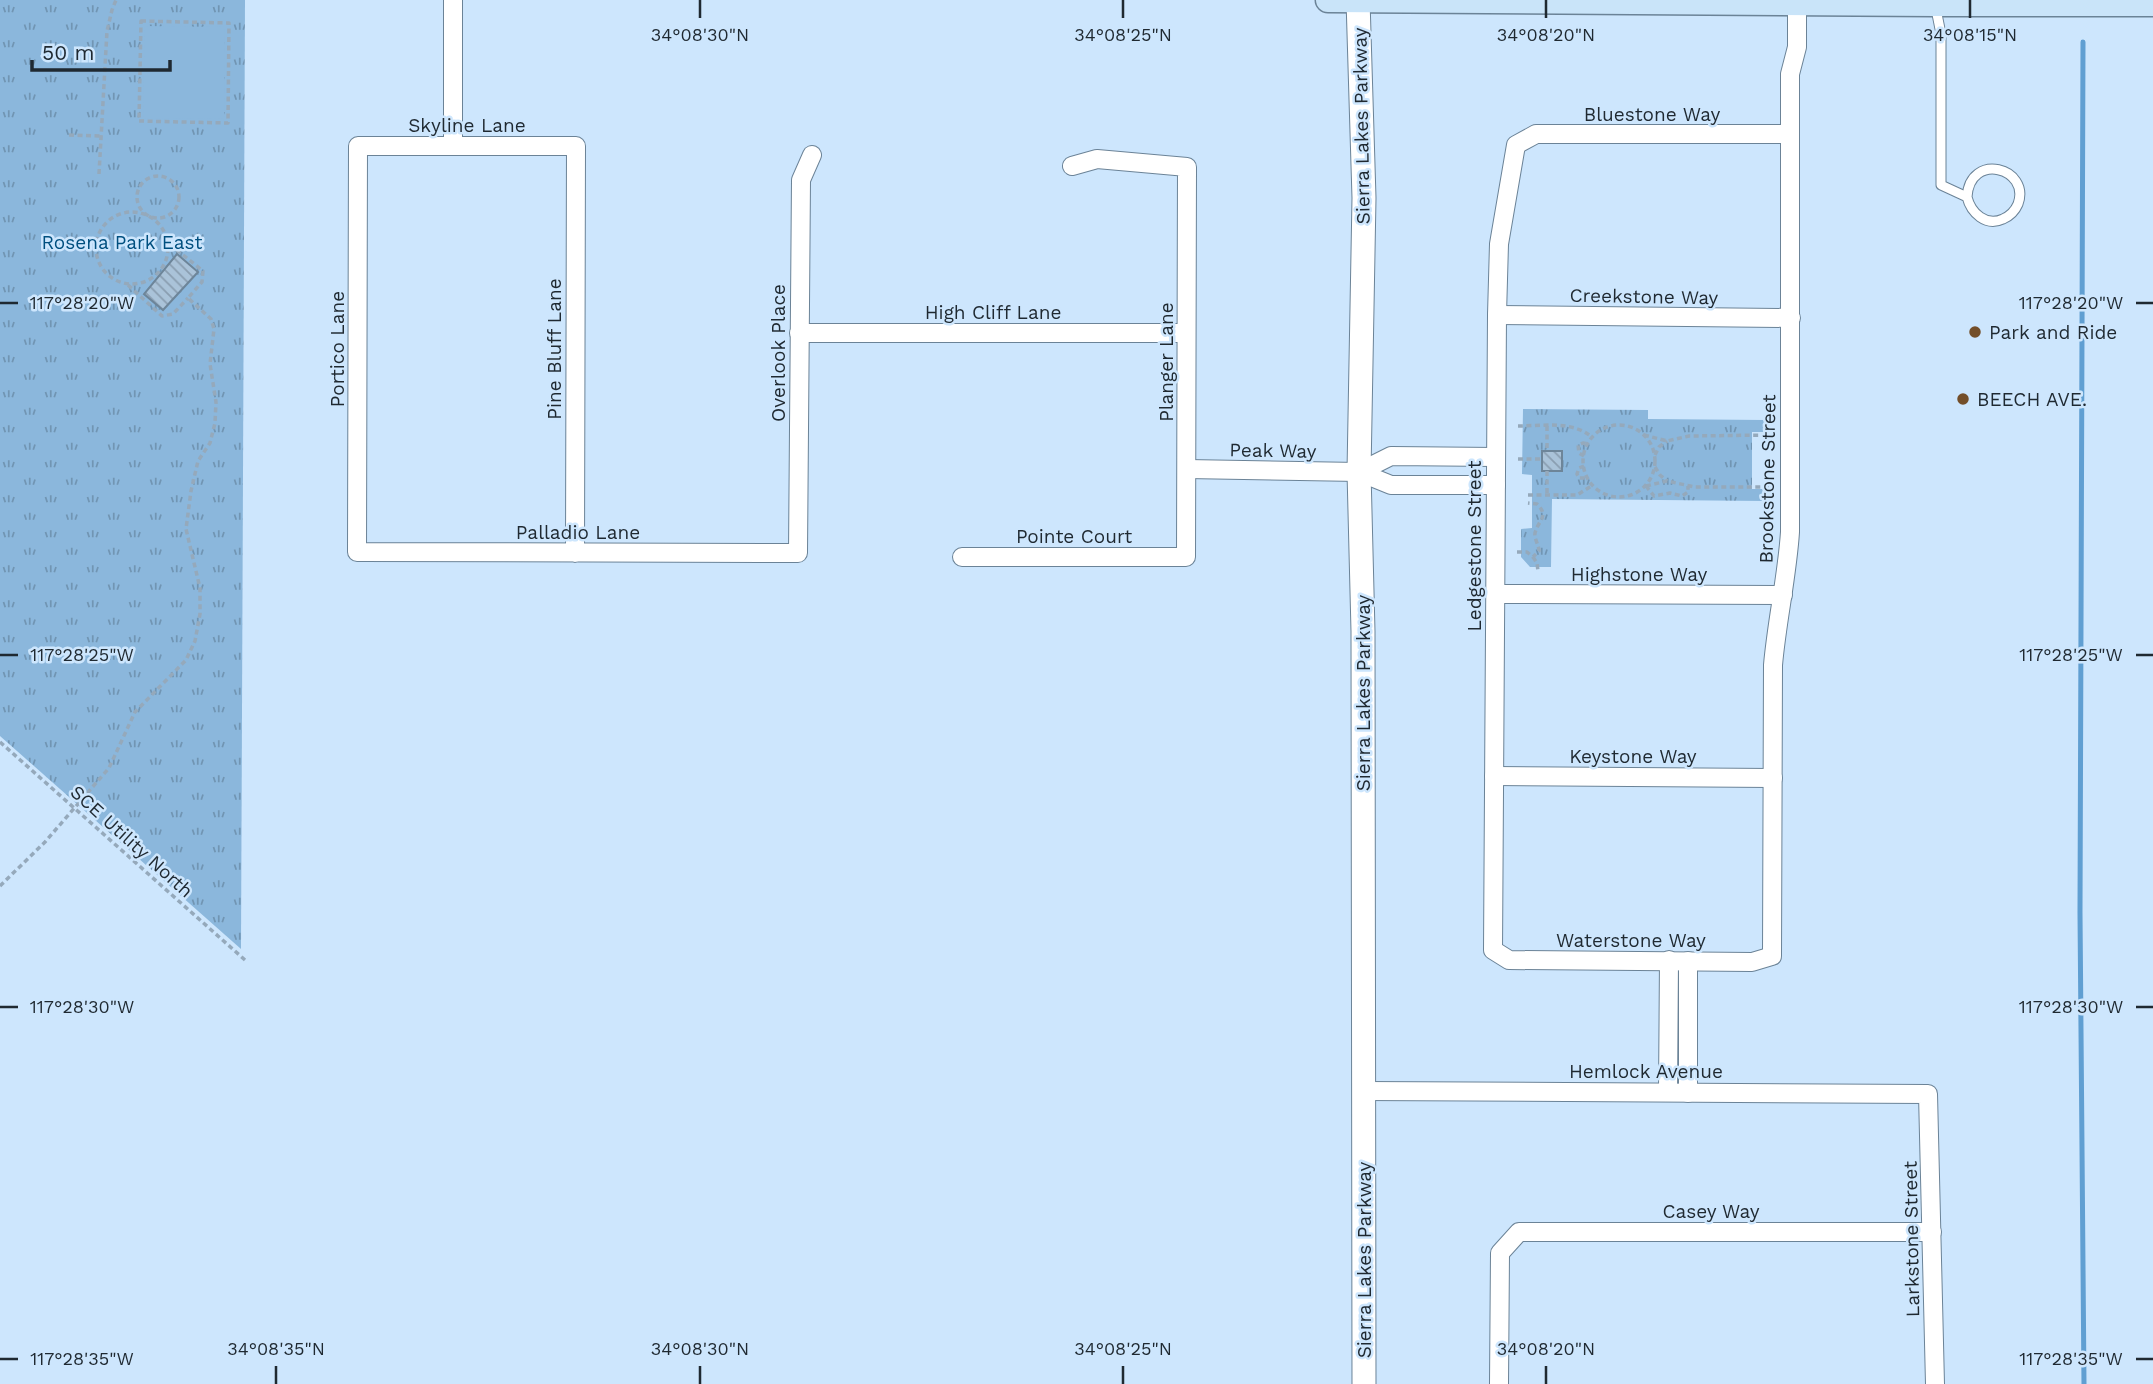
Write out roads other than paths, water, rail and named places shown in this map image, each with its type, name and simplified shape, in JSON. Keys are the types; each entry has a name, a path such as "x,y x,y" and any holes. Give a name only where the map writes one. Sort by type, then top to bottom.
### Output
{"main road":[{"path":"1328,0 2153,4"}],"street":[{"path":"453,0 453,146"},
{"name":"Sierra Lakes Parkway","path":"1359,0 1364,198 1359,472 1363,631 1364,1384"},
{"name":"Brookstone Street","path":"1772,956 1773,665 1790,532 1790,74 1797,47 1797,3"},
{"name":"Bluestone Way","path":"1516,145 1536,134 1790,134"},
{"name":"Ledgestone Street","path":"1493,950 1499,244 1516,145"},
{"name":"Skyline Lane","path":"358,146 576,146"},
{"name":"Portico Lane","path":"357,552 358,146"},
{"name":"Pine Bluff Lane","path":"575,553 576,146"},
{"name":"Overlook Place","path":"798,553 801,180 812,155"},
{"name":"Planger Lane","path":"1072,166 1097,159 1187,167 1186,557"},
{"name":"Creekstone Way","path":"1497,315 1791,318"},
{"name":"High Cliff Lane","path":"799,333 1186,333"},
{"name":"Peak Way","path":"1359,472 1391,456 1496,457"},
{"name":"Peak Way","path":"1187,469 1359,472 1391,485 1496,485"},
{"name":"Palladio Lane","path":"357,552 798,553"},
{"name":"Pointe Court","path":"962,557 1186,557"},
{"name":"Highstone Way","path":"1496,594 1783,596"},
{"name":"Keystone Way","path":"1494,776 1773,778"},
{"name":"Waterstone Way","path":"1493,950 1509,960 1752,962 1772,956"},
{"path":"1668,1093 1669,960"},
{"path":"1688,961 1688,1093"},
{"name":"Hemlock Avenue","path":"1363,1091 1928,1094"},
{"name":"Larkstone Street","path":"1928,1094 1935,1384"},
{"name":"Casey Way","path":"1499,1384 1500,1253 1519,1232 1932,1232"}],"lane":[{"path":"1935,2 1941,34 1941,185 1967,197 1973,213 1988,221 1997,221 2012,214 2020,198 2019,189 2010,174 1994,169 1977,174 1971,181 1967,197"}],"waterway":[{"path":"2083,42 2080,913 2084,1384"}],"place":[{"name":"Park and Ride","path":"1975,332"},
{"name":"BEECH AVE.","path":"1963,399"}],"park label":[{"name":"Rosena Park East","path":"122,242"}]}
